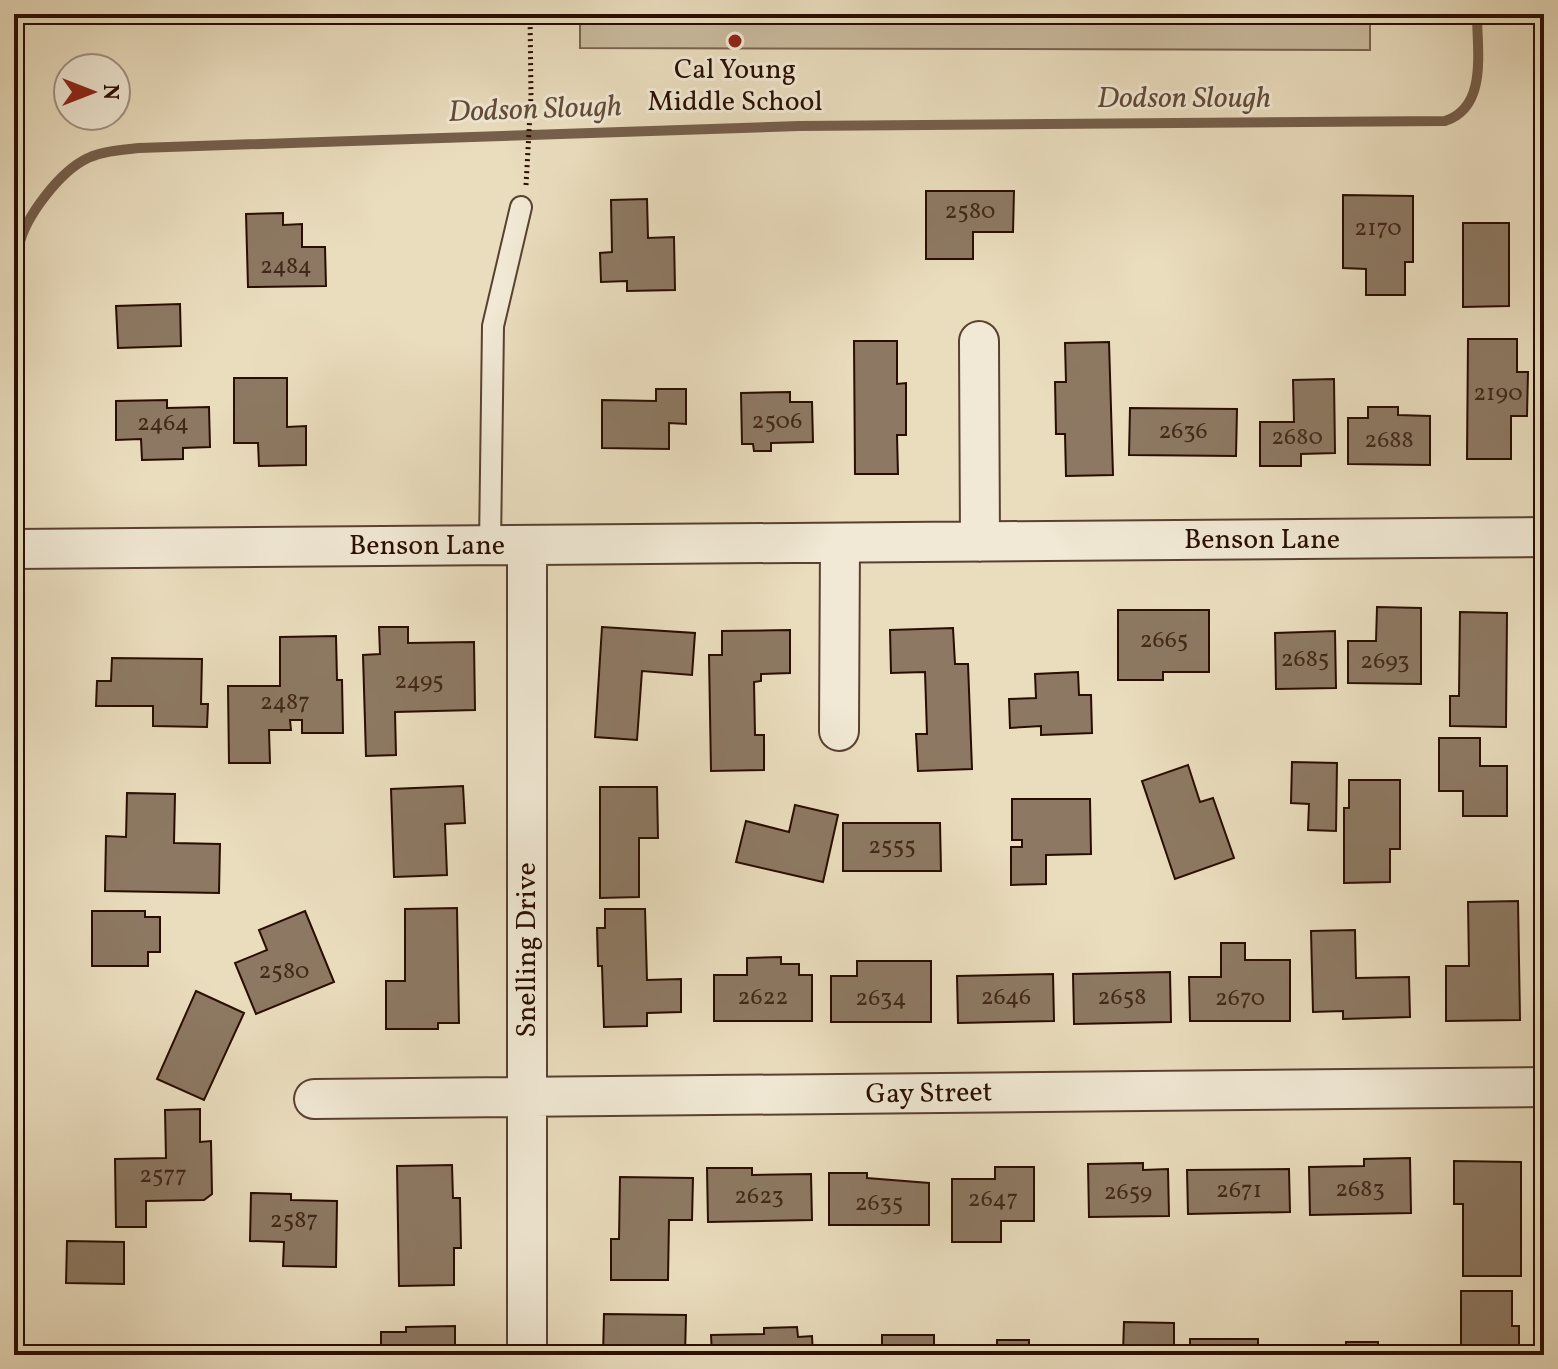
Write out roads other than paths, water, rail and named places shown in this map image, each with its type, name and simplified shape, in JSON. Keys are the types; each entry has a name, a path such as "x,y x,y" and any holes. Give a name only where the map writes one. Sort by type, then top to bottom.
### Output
{"street":[{"path":"979,341 980,542"},
{"name":"Benson Lane","path":"14,549 1544,537"},
{"path":"839,731 840,543"},
{"name":"Snelling Drive","path":"508,546 527,1098 527,1355"},
{"name":"Gay Street","path":"314,1099 1544,1087"}],"lane":[{"name":"Snelling Drive","path":"508,546 493,326 521,207"}],"waterway":[{"name":"Dodson Slough","path":"14,522 19,246 28,222 45,196 66,173 88,158 139,148 799,126 1445,121 1459,114 1474,91 1478,60 1477,14"}],"place":[{"name":"Cal Young Middle School","path":"735,41"}]}
